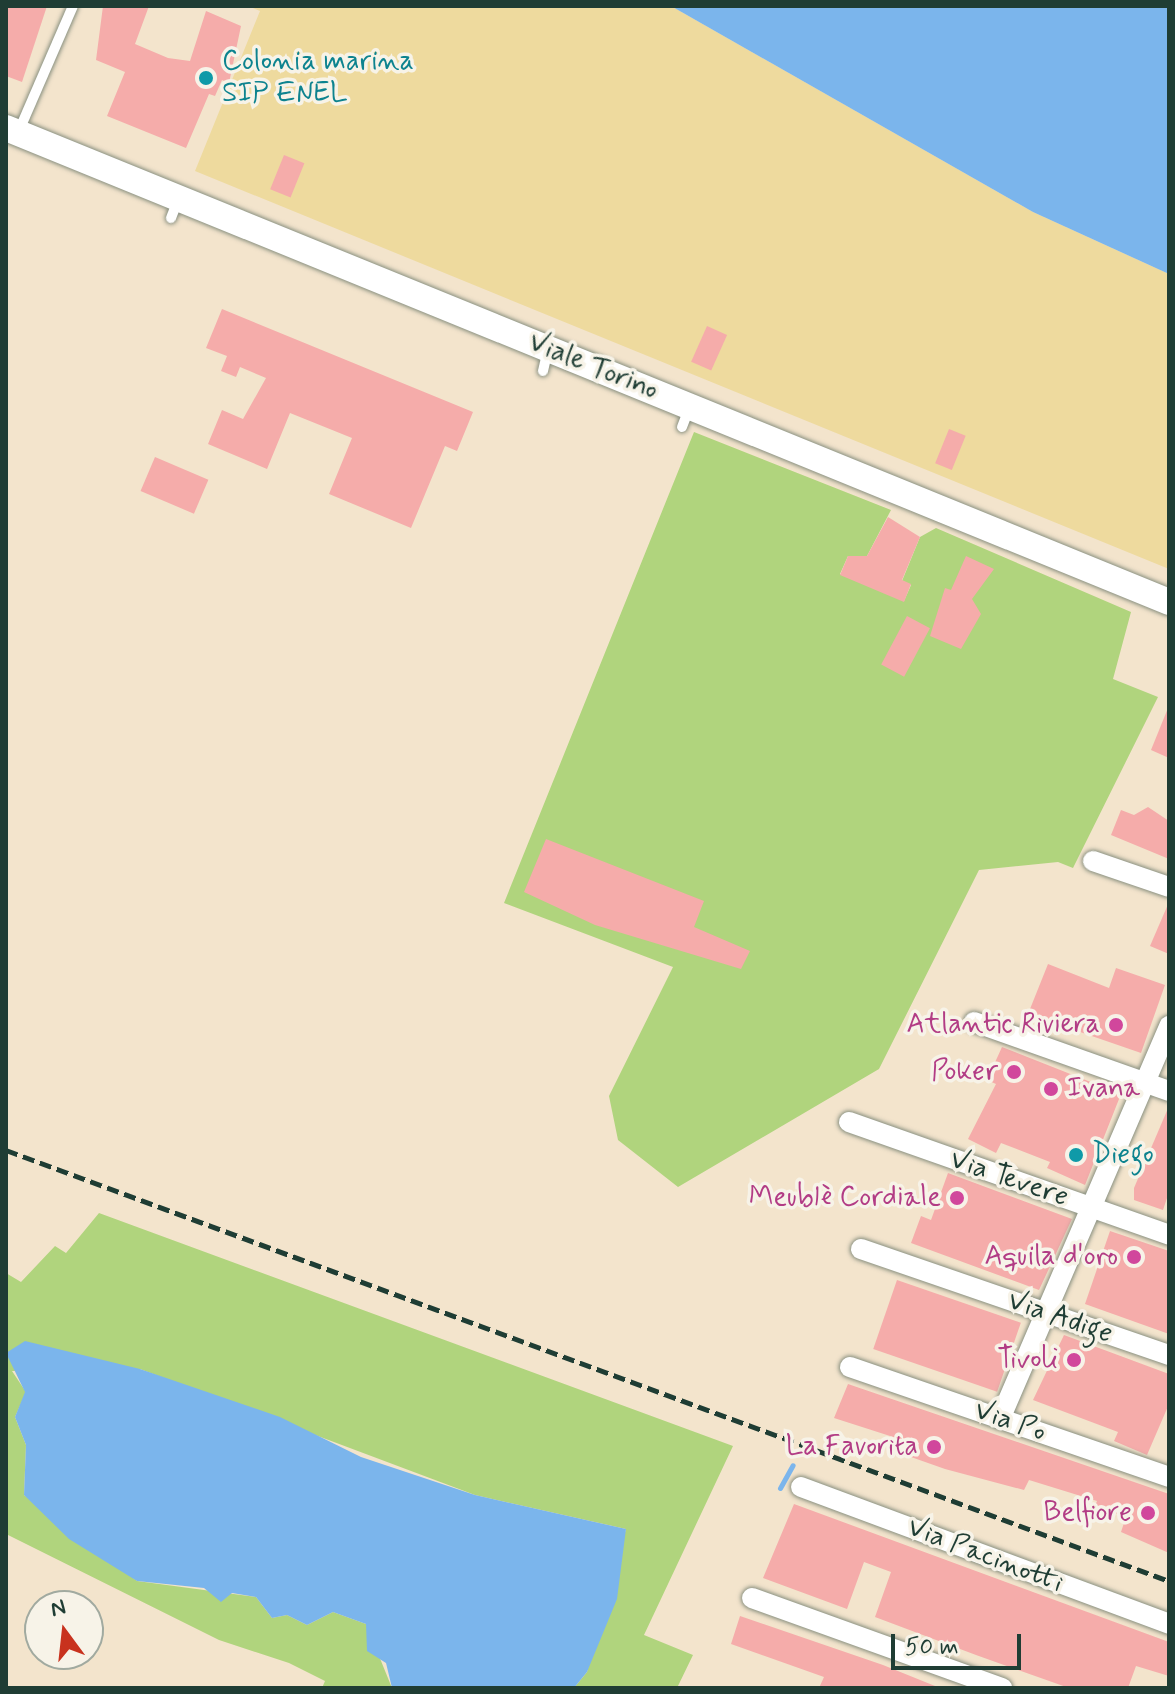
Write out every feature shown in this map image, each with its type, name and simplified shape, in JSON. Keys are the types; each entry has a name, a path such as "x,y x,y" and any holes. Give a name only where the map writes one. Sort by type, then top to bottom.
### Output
{"street":[{"name":"Viale Torino","path":"12,130 175,208 545,360 946,521 1169,602"},
{"path":"1093,861 1169,887"},
{"path":"974,1022 1169,1091"},
{"path":"1000,1419 1169,1026"},
{"name":"Via Tevere","path":"849,1122 1169,1235"},
{"name":"Via Adige","path":"861,1249 1169,1355"},
{"name":"Via Po","path":"850,1367 1000,1419 1166,1469"},
{"name":"Via Pacinotti","path":"801,1487 1169,1624"},
{"path":"752,1598 1002,1688"}],"lane":[{"name":"Viale Torino","path":"12,130 73,6"}],"green space":[{"path":"694,432 891,510 867,556 848,556 840,574 904,601 911,585 902,581 920,537 936,528 1131,612 1113,679 1158,697 1073,868 1058,862 979,870 879,1069 678,1187 618,1140 609,1096 673,967 504,903"},
{"path":"99,1213 733,1446 644,1635 693,1655 677,1688 574,1688 587,1672 626,1529 475,1495 140,1369 12,1371 26,1392 15,1417 26,1445 24,1495 137,1581 256,1597 272,1618 287,1615 307,1625 333,1612 366,1624 392,1688 322,1688 325,1681 289,1663 219,1640 6,1534 6,1273 21,1282 55,1246 66,1253"}],"sand":[{"path":"248,6 671,6 1033,212 1169,274 1169,569 195,171 260,11"}],"water":[{"path":"671,6 1169,6 1169,274 1033,212"},
{"path":"25,1341 140,1369 280,1417 361,1457 475,1495 626,1529 617,1599 587,1672 574,1688 392,1688 386,1663 367,1651 366,1624 333,1612 307,1625 287,1615 272,1618 256,1597 232,1593 221,1602 204,1588 137,1581 69,1539 24,1495 26,1445 15,1417 25,1392 6,1353"}],"building":[{"path":"6,6 47,6 22,82 6,76"},
{"name":"Colonia marina SIP ENEL","path":"103,6 149,6 135,44 168,58 190,61 206,11 241,26 229,83 222,80 215,96 209,94 186,148 107,116 125,72 96,60"},
{"path":"284,155 304,163 291,198 270,189"},
{"path":"222,309 473,412 457,451 445,446 411,528 329,494 352,438 290,413 267,469 208,444 222,410 243,419 266,378 240,367 236,377 221,371 227,356 206,348"},
{"path":"707,326 727,335 711,371 691,362"},
{"path":"949,429 966,436 952,470 935,463"},
{"path":"155,457 208,480 194,514 141,491"},
{"path":"888,517 920,537 902,580 911,584 904,602 840,575 848,556 867,556"},
{"path":"966,556 994,569 972,599 981,614 961,649 930,636 945,588 951,590"},
{"path":"907,616 930,628 904,677 881,665"},
{"path":"1169,708 1169,758 1151,750"},
{"path":"1148,807 1169,821 1169,859 1111,835 1121,810 1134,815"},
{"path":"546,839 704,901 694,927 750,951 741,969 595,925 524,892"},
{"path":"1169,902 1169,954 1150,946"},
{"path":"1048,964 1109,988 1116,968 1165,985 1141,1053 1028,1014"},
{"path":"1002,1047 1121,1094 1085,1185 1047,1168 1050,1162 1001,1143 996,1153 968,1139 996,1084 987,1080"},
{"path":"1169,1106 1169,1192 1163,1210 1134,1200 1134,1188"},
{"path":"948,1173 1072,1219 1039,1290 911,1243 921,1216 931,1220"},
{"path":"1110,1231 1169,1251 1169,1334 1085,1304"},
{"path":"897,1280 1021,1323 997,1392 873,1349"},
{"path":"1064,1335 1169,1374 1169,1404 1147,1455 1114,1441 1118,1432 1033,1400"},
{"path":"848,1384 1169,1494 1169,1553 1121,1532 1126,1517 1095,1506 1097,1501 1029,1480 1024,1490 945,1469 911,1457 915,1444 834,1418"},
{"path":"794,1504 1169,1642 1169,1676 1136,1666 1128,1688 1069,1688 976,1655 875,1617 891,1572 864,1562 847,1609 763,1578"},
{"path":"740,1616 940,1688 819,1688 824,1677 731,1644"}],"waterway":[{"path":"780,1488 793,1465"}],"railway":[{"path":"6,1150 1169,1581"}],"place":[{"name":"Colonia marina SIP ENEL","path":"206,78"},
{"name":"Atlantic Riviera","path":"1116,1025"},
{"name":"Poker","path":"1014,1072"},
{"name":"Ivana","path":"1051,1089"},
{"name":"Diego","path":"1076,1155"},
{"name":"Meublè Cordiale","path":"957,1198"},
{"name":"Aquila d'oro","path":"1134,1257"},
{"name":"Tivoli","path":"1074,1360"},
{"name":"La Favorita","path":"934,1447"},
{"name":"Belfiore","path":"1148,1513"}]}
